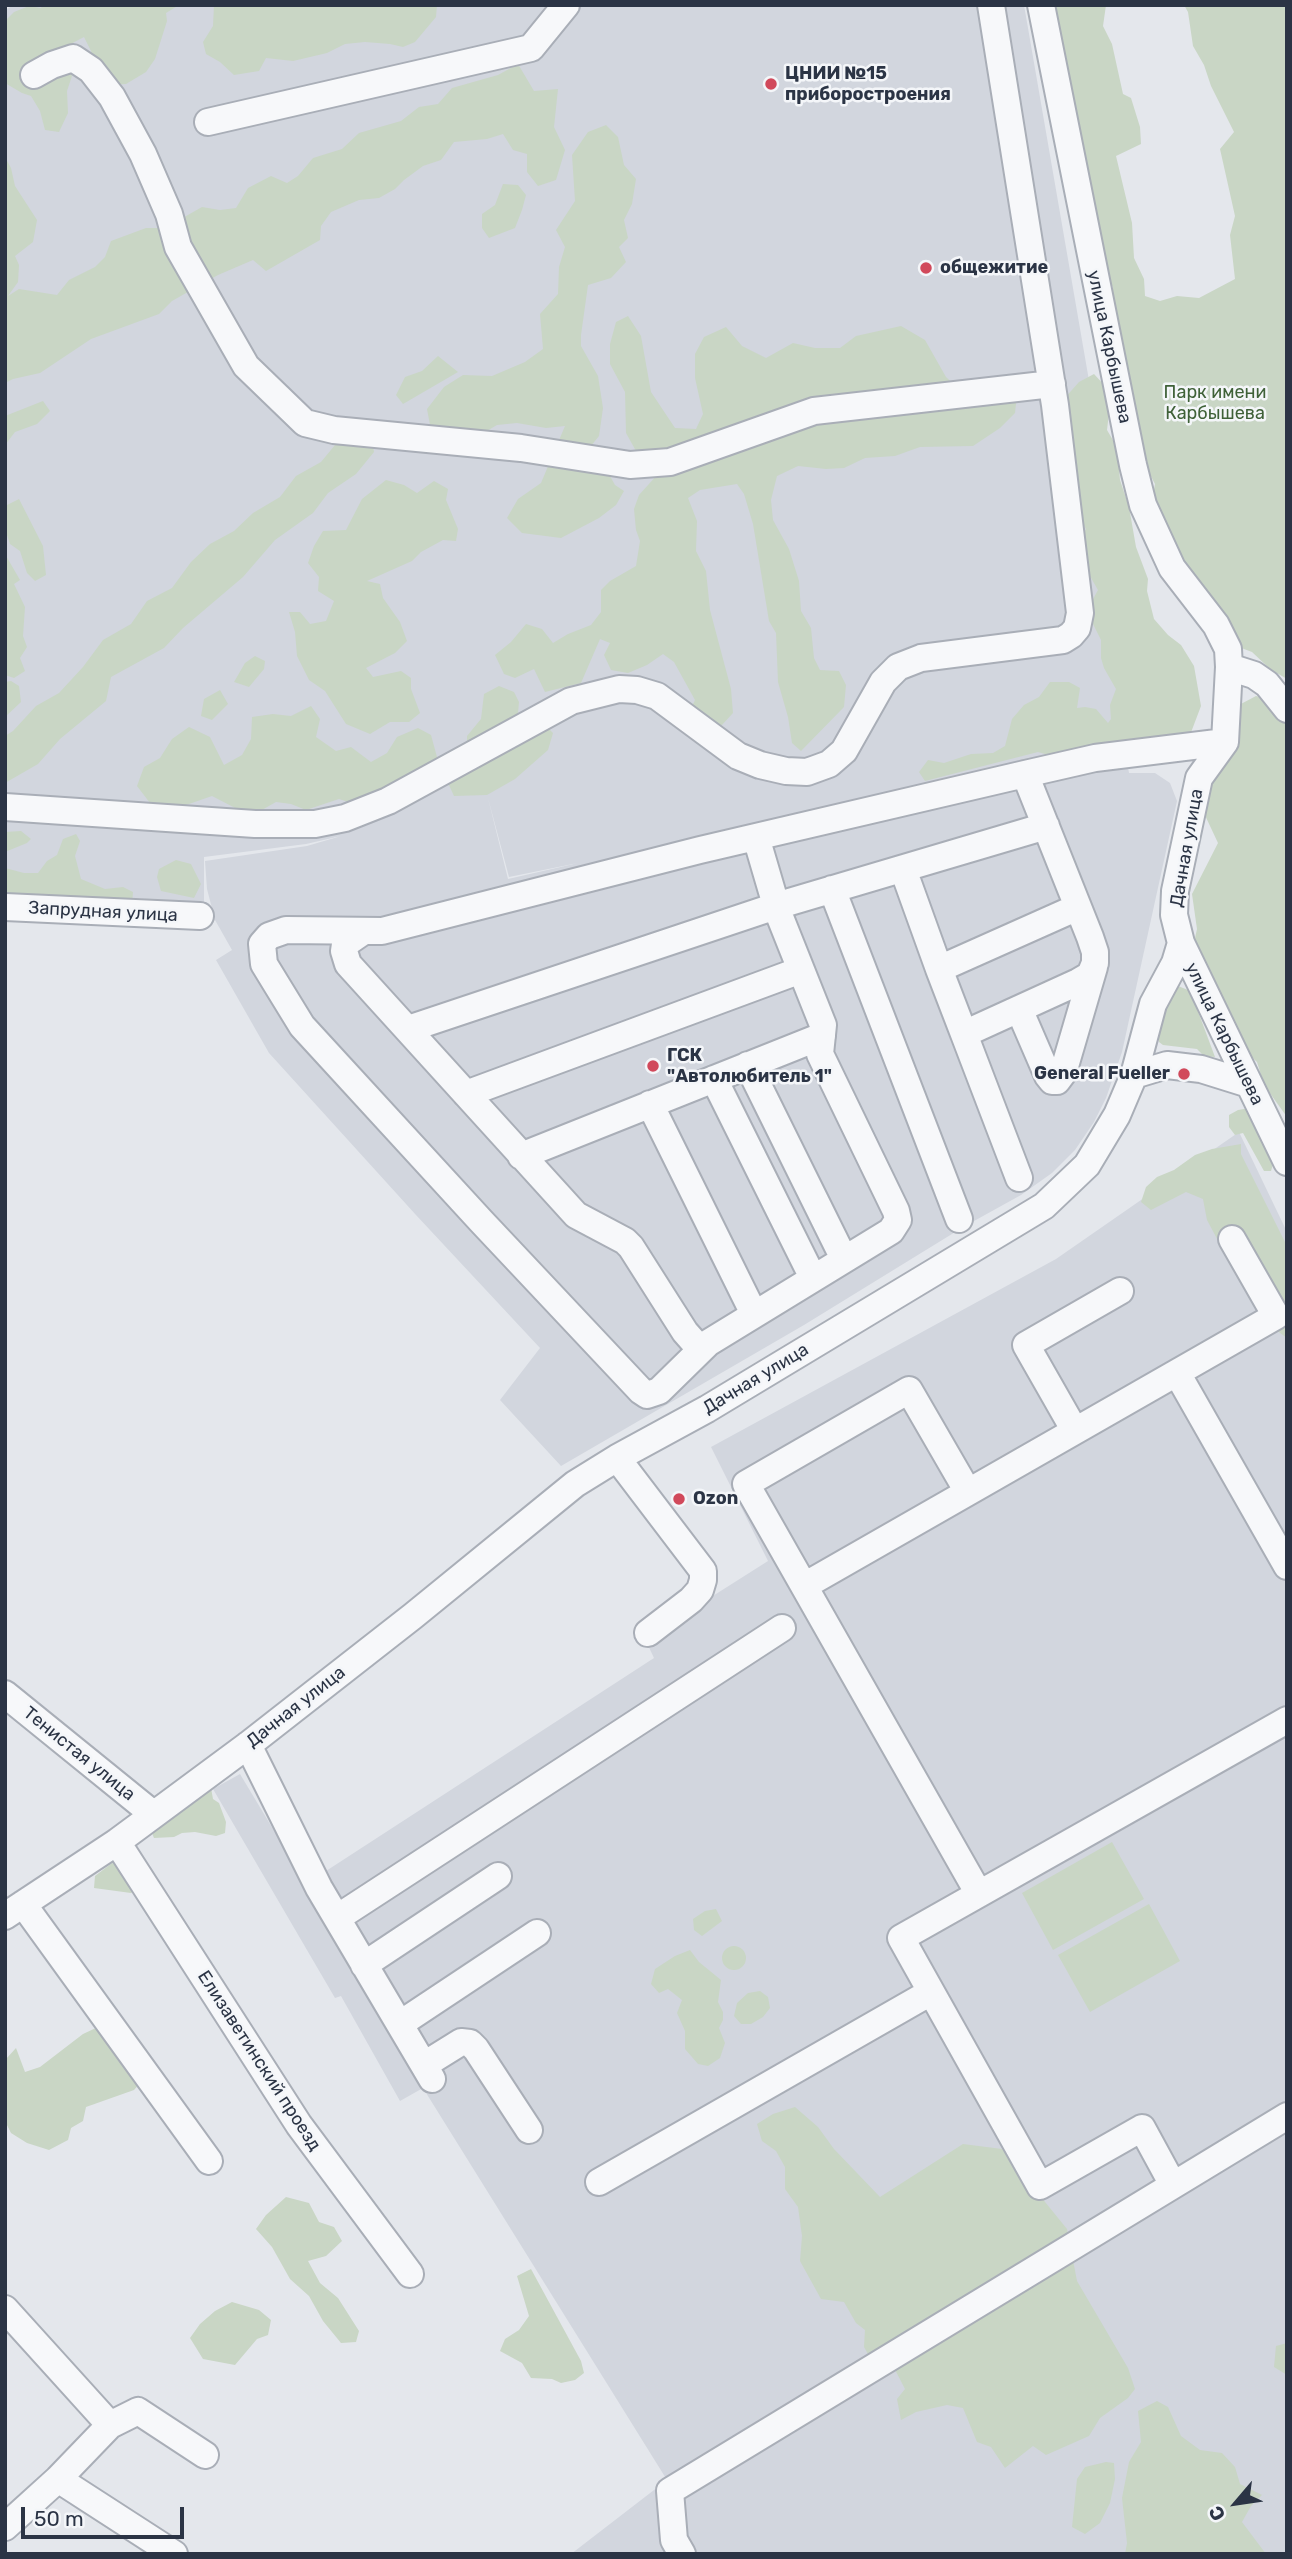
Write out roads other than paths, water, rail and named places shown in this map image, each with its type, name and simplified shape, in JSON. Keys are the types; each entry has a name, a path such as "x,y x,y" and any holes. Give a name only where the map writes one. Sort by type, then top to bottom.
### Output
{"street":[{"path":"208,122 531,48 566,5"},
{"path":"5,807 242,823 315,824 345,818 388,801 571,701 619,689 637,690 657,696 738,756 760,765 786,771 807,772 829,764 844,751 883,682 898,667 921,658 1063,640 1077,628 1080,613 1052,383 991,5"},
{"name":"улица Карбышева","path":"1041,5 1143,505 1171,568 1216,625 1228,649 1229,667"},
{"path":"34,75 73,58 91,70 112,97 143,154 169,214 178,247 246,366 305,423 334,430 521,448 630,465 670,462 814,411 1052,383"},
{"path":"756,837 776,905 823,1025 820,1054 822,1062 898,1220 891,1231 700,1349 659,1391 647,1395 302,1026 264,964 262,944 269,936 286,930 361,933 382,931 756,837 1095,758 1225,742 1229,667 1254,675 1267,684 1287,709"},
{"name":"Дачная улица","path":"14,1910 117,1842 248,1745 413,1616 575,1484 708,1409 1044,1206 1087,1165 1117,1115 1134,1075 1153,1004 1175,963 1181,943 1174,915 1175,891 1196,791 1199,778 1225,742"},
{"path":"1019,1009 1048,1076 1052,1081 1057,1081 1063,1073 1095,963 1095,952 1025,774"},
{"path":"408,1030 776,905 1046,826"},
{"path":"903,869 1019,1178"},
{"path":"832,889 959,1219"},
{"name":"Запрудная улица","path":"5,907 200,916"},
{"path":"939,969 1078,907"},
{"path":"361,933 345,943 344,951 348,964 576,1215 625,1241 631,1247 685,1332 700,1349"},
{"name":"улица Карбышева","path":"1181,943 1287,1162"},
{"path":"964,1034 1078,982 1090,975 1095,963"},
{"path":"466,1094 802,970"},
{"path":"521,1156 822,1036"},
{"path":"748,1065 844,1259"},
{"path":"1134,1075 1167,1065 1201,1069 1249,1084"},
{"path":"714,1079 813,1278"},
{"path":"650,1104 754,1314"},
{"path":"804,1586 1276,1316 1232,1238"},
{"path":"1075,1431 1026,1345 1120,1291"},
{"path":"1177,1373 1287,1566"},
{"path":"968,1492 909,1390 746,1484 979,1895"},
{"path":"617,1458 703,1571 704,1580 700,1590 648,1633"},
{"path":"337,1918 782,1629"},
{"name":"Тенистая улица","path":"5,1694 153,1814"},
{"path":"1174,2185 1142,2129 1040,2186 901,1938 1287,1720"},
{"path":"248,1745 319,1888 428,2072 461,2042 470,2043 529,2130"},
{"name":"Елизаветинский проезд","path":"117,1842 299,2125 410,2274"},
{"path":"365,1965 498,1875"},
{"path":"14,1910 209,2161"},
{"path":"400,2024 537,1933"},
{"path":"599,2182 931,1992"},
{"path":"682,2554 674,2540 670,2491 1287,2116"},
{"path":"5,2309 110,2425"},
{"path":"5,2527 58,2479 110,2425 138,2411 205,2455"},
{"path":"58,2479 174,2554"}],"place":[{"name":"ЦНИИ №15 приборостроения","path":"771,84"},
{"name":"общежитие","path":"926,268"},
{"name":"ГСК \"Автолюбитель 1\"","path":"653,1066"},
{"name":"General Fueller","path":"1184,1074"},
{"name":"Ozon","path":"679,1499"}],"park label":[{"name":"Парк имени Карбышева","path":"1215,403"}]}
